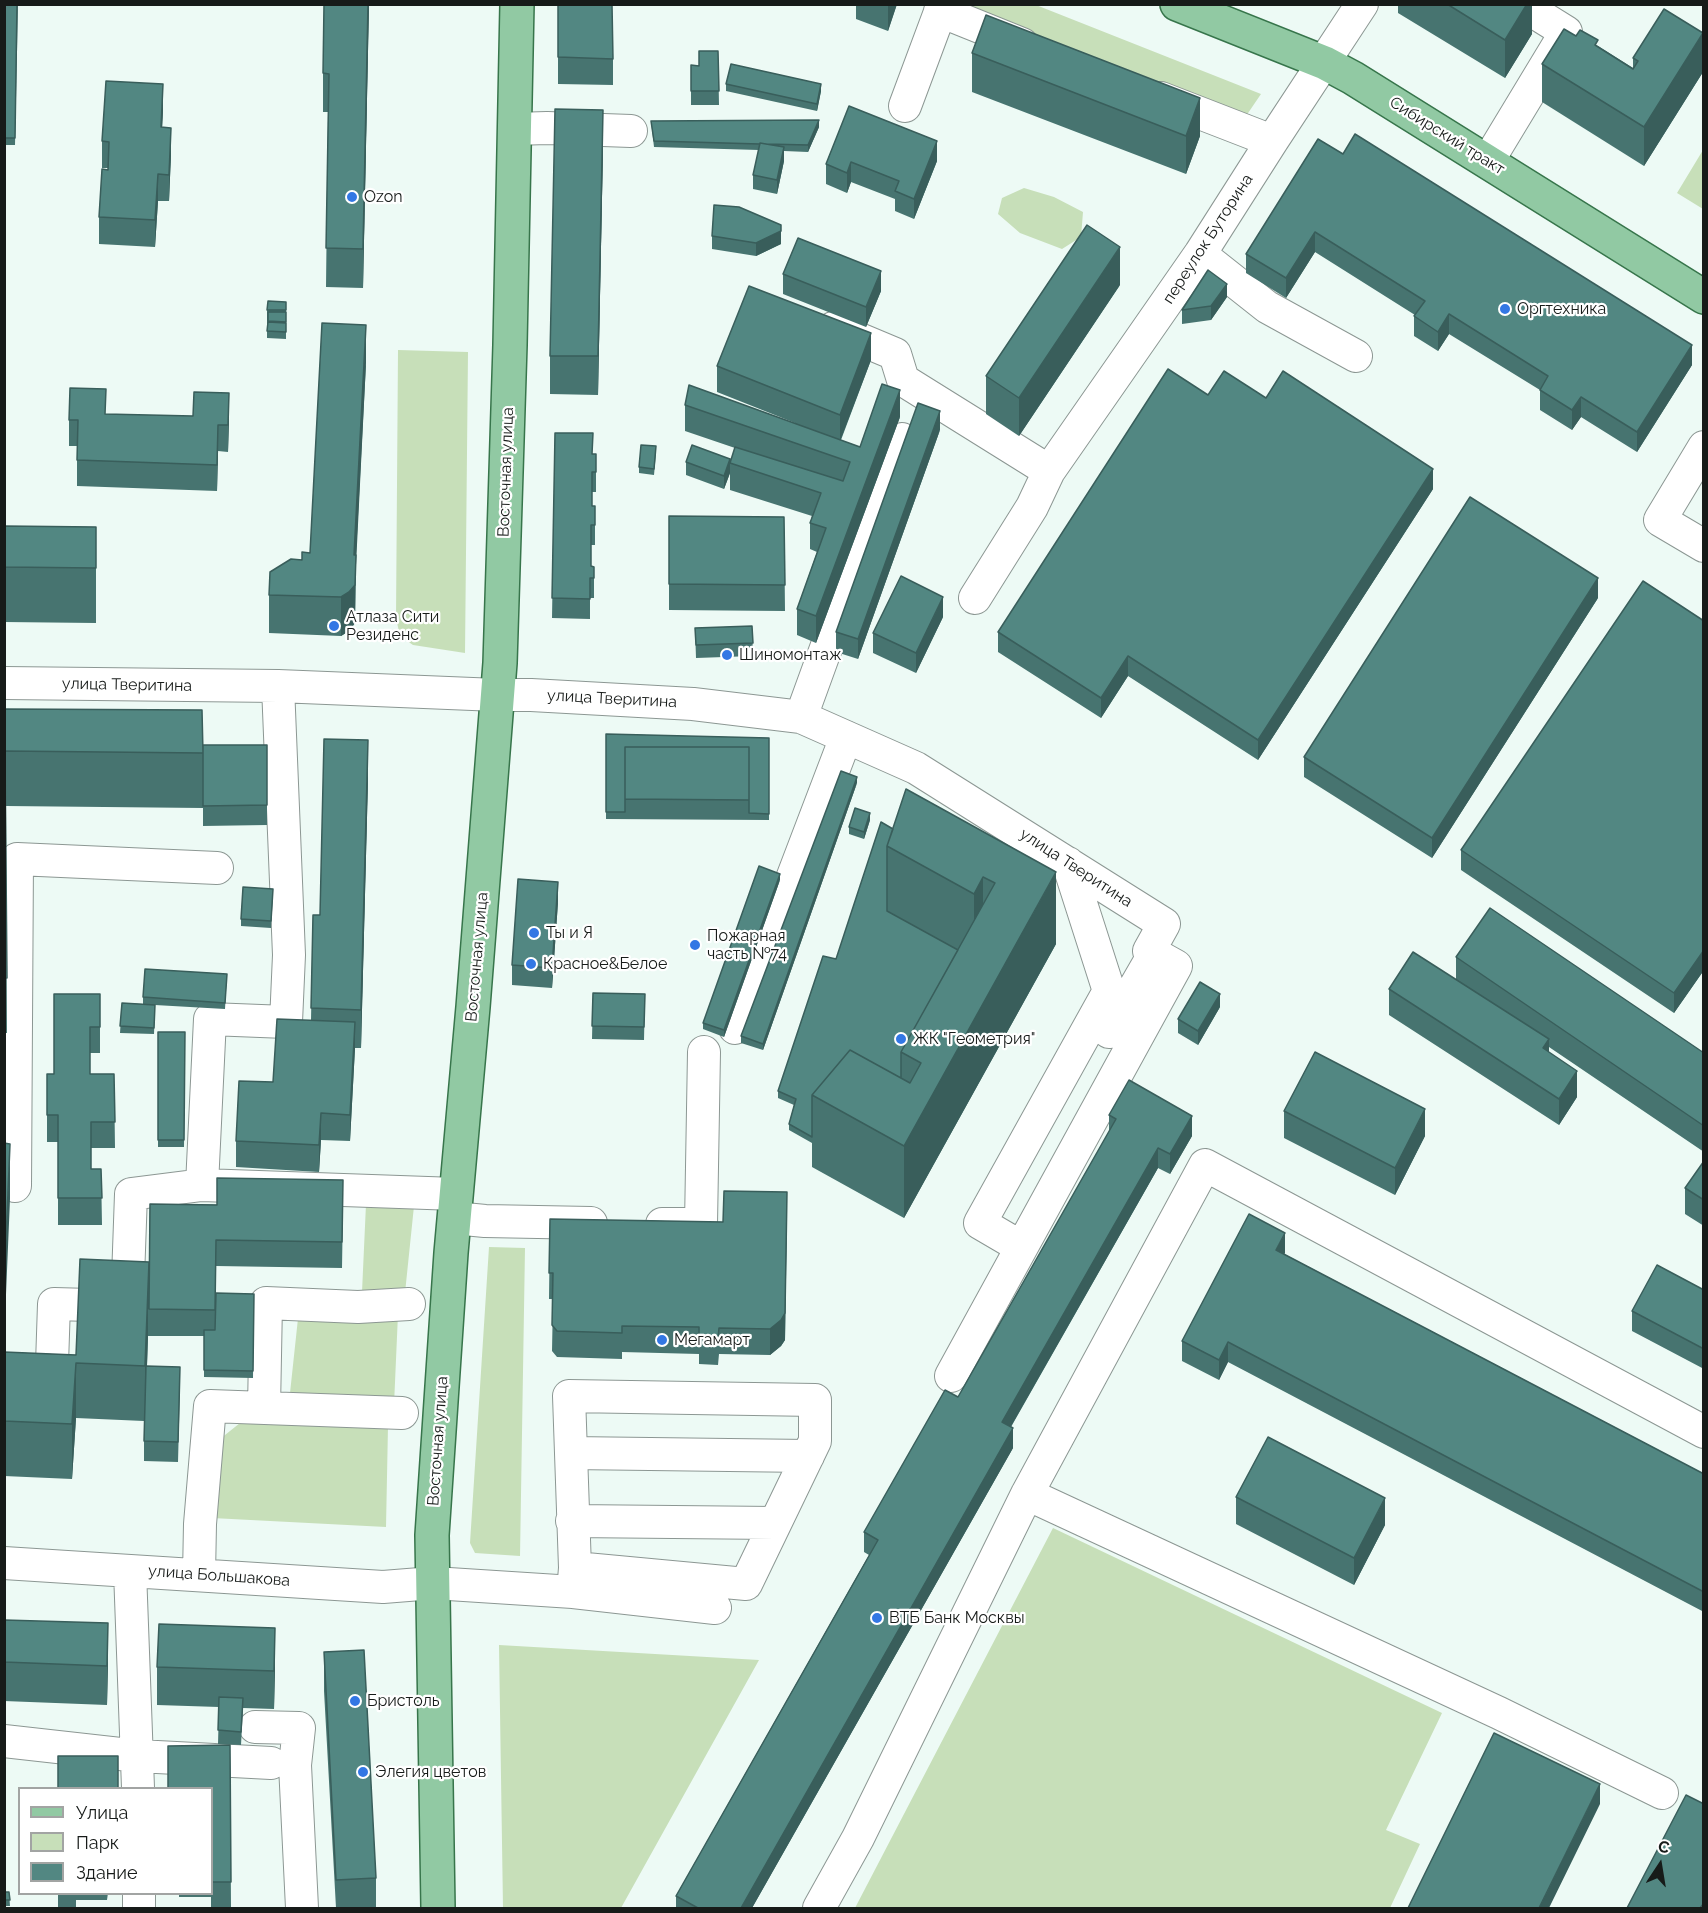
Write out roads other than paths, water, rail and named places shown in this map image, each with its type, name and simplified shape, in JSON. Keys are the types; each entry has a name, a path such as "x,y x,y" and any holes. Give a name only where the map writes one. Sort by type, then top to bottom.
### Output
{"main road":[{"name":"Восточная улица","path":"438,1908 432,1535 455,1206 497,695 510,345 517,4"},
{"name":"Сибирский тракт","path":"1177,4 1325,63 1353,78 1704,297"}],"street":[{"name":"переулок Буторина","path":"975,598 1032,507 1049,471 1200,254 1362,4"},
{"path":"1488,161 1566,32 1521,4"},
{"path":"904,106 941,8 1049,54"},
{"path":"1137,88 1272,141"},
{"path":"514,129 631,131"},
{"path":"1200,254 1267,307 1356,356"},
{"path":"808,318 895,354 903,380 1049,471"},
{"path":"801,717 902,439"},
{"path":"1704,447 1660,520 1704,546"},
{"name":"улица Тверитина","path":"4,683 278,686 497,695 531,694 693,704 801,717 846,737 916,784 1068,863 1164,924 1149,951 1154,954"},
{"path":"202,1185 210,1019 286,1023 289,955 278,686"},
{"path":"735,1028 846,737"},
{"path":"15,1186 10,1104 17,859 217,868"},
{"path":"1021,1247 980,1223 1109,991 1068,863"},
{"path":"951,1376 1176,966 1154,954 1101,1046 1068,1066"},
{"path":"51,1394 54,1304 127,1306 131,1194 202,1185 455,1206 485,1221 701,1224 704,1052"},
{"path":"819,1908 858,1838 1027,1494 1206,1165 1704,1432"},
{"path":"264,1408 266,1303 358,1307 409,1304"},
{"path":"569,1396 815,1400 815,1441 746,1584 574,1580 569,1396"},
{"path":"200,1575 200,1524 210,1406 402,1413"},
{"path":"571,1453 808,1456"},
{"path":"1027,1494 1499,1713 1662,1793"},
{"path":"572,1521 775,1523"},
{"name":"улица Большакова","path":"4,1563 383,1587 433,1583 574,1580"},
{"path":"130,1571 138,1787"},
{"path":"574,1580 715,1608"},
{"path":"255,1727 299,1728 295,1765 302,1908"},
{"path":"4,1741 138,1756 271,1763"}],"place":[{"name":"Ozon","path":"352,197"},
{"name":"Оргтехника","path":"1505,309"},
{"name":"Атлаза Сити Резиденс","path":"334,626"},
{"name":"Шиномонтаж","path":"727,655"},
{"name":"Ты и Я","path":"534,933"},
{"name":"Пожарная часть №74","path":"695,945"},
{"name":"Красное&Белое","path":"531,964"},
{"name":"ЖК \"Геометрия\"","path":"901,1039"},
{"name":"Мегамарт","path":"662,1340"},
{"name":"ВТБ Банк Москвы","path":"877,1618"},
{"name":"Бристоль","path":"355,1701"},
{"name":"Элегия цветов","path":"363,1772"}]}
